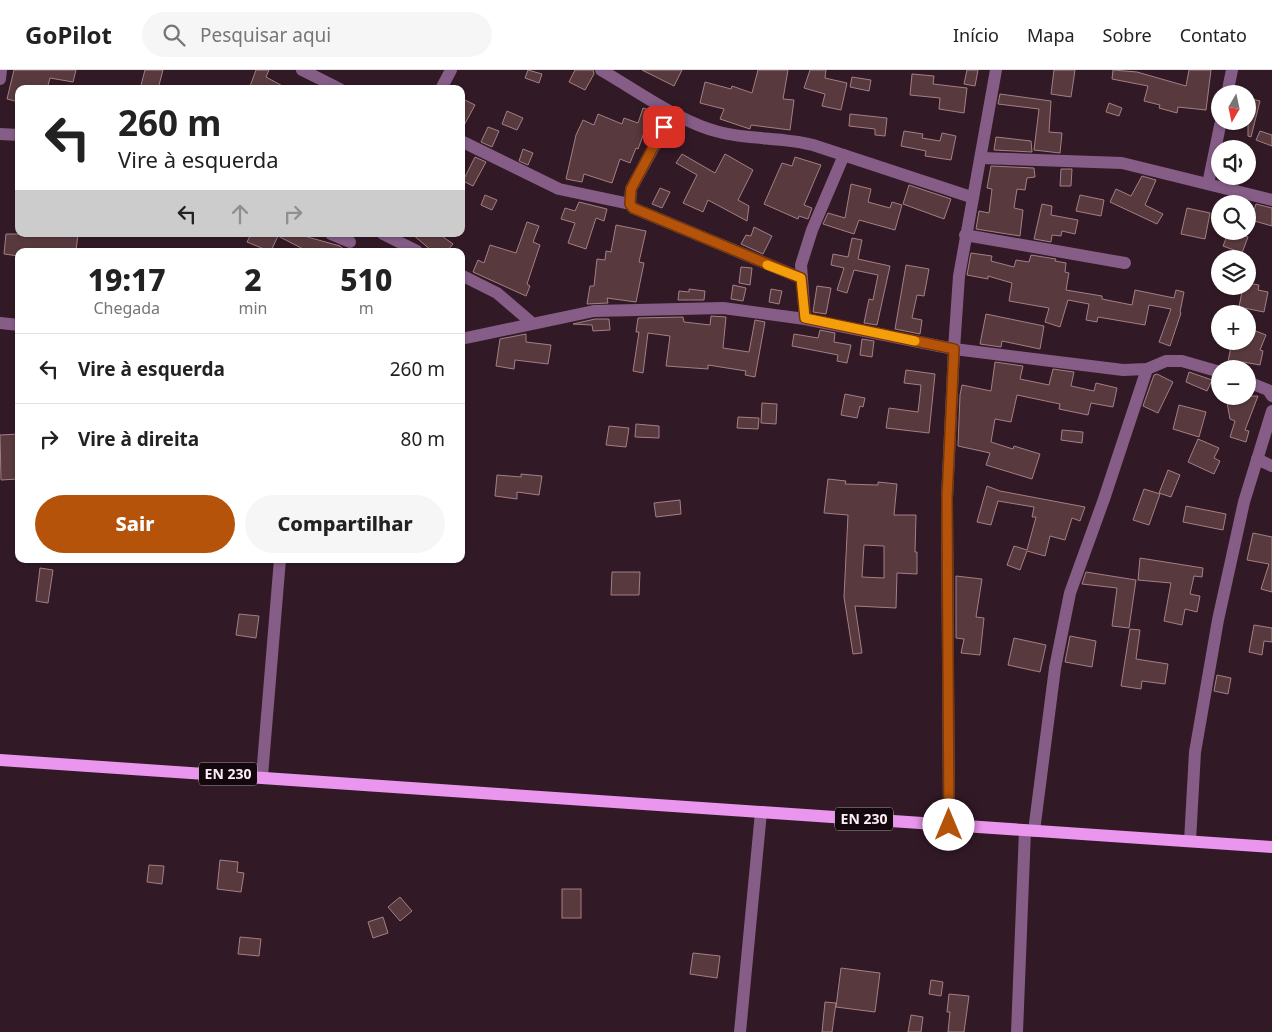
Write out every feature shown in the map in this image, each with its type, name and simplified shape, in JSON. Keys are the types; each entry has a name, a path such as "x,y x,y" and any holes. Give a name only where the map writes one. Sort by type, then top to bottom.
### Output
{"main road":[{"name":"EN 230","path":"0,760 262,776 455,792 1272,847"}],"street":[{"path":"0,79 1,70"},
{"path":"302,70 332,85"},
{"path":"443,85 451,70"},
{"path":"601,70 698,126 720,132 791,139 971,197"},
{"path":"949,825 947,498 954,349 959,276 965,235 971,197 982,158 996,70"},
{"path":"1229,85 1232,70"},
{"path":"630,204 631,189 673,112"},
{"path":"1208,184 1219,130"},
{"path":"0,134 15,136"},
{"path":"465,143 559,189 630,204 641,212 801,278"},
{"path":"805,318 801,265 812,230 844,155"},
{"path":"982,158 1122,163 1272,200"},
{"path":"965,235 1125,263"},
{"path":"338,237 350,242"},
{"path":"389,237 410,248"},
{"path":"465,277 497,293 532,324"},
{"path":"465,338 594,311 723,308 805,318 954,349 1123,370 1147,369 1166,361 1182,361 1211,369"},
{"path":"0,323 15,325"},
{"path":"1016,1032 1030,831 1055,668 1070,593 1104,499 1147,369"},
{"path":"1256,385 1268,390 1272,396"},
{"path":"1190,841 1195,752 1206,686 1244,502 1272,411"},
{"path":"1257,459 1272,466"},
{"path":"262,776 280,563"},
{"path":"740,1032 760,812"}],"building":[{"path":"14,70 76,70 73,82 50,78 48,85 15,85 15,101 7,99"},
{"path":"145,70 163,70 159,85 141,85"},
{"path":"256,70 269,70 266,77 281,85 250,85"},
{"path":"528,70 542,74 539,83 525,78"},
{"path":"575,70 593,70 594,74 585,90 569,82"},
{"path":"642,70 682,70 674,86"},
{"path":"758,70 788,70 783,99 794,100 790,130 751,125 750,129 720,119 724,109 700,103 705,82 731,89 732,86 752,93"},
{"path":"810,70 826,70 825,78 847,83 841,110 822,106 825,94 804,88"},
{"path":"967,70 978,70 975,86 964,84"},
{"path":"1054,70 1075,70 1071,97 1051,94"},
{"path":"1113,70 1137,72 1186,86 1189,70 1211,70 1206,110 1178,107 1177,113 1159,108 1160,105 1144,101 1148,86 1112,79"},
{"path":"912,74 934,76 933,84 967,88 964,113 939,109 940,98 910,95"},
{"path":"852,77 871,80 869,91 850,87"},
{"path":"1000,94 1051,101 1049,132 1062,133 1060,153 1034,150 1039,109 998,104"},
{"path":"465,100 475,105 465,124"},
{"path":"1256,100 1260,101 1256,117"},
{"path":"1109,103 1122,108 1119,116 1106,112"},
{"path":"643,108 652,111 638,149 636,148 630,163 620,159 612,183 584,174 582,182 566,179 576,135 583,120 594,125 598,114 622,124 624,118 638,123"},
{"path":"507,111 523,118 517,130 502,124"},
{"path":"850,114 887,118 885,136 875,135 875,129 849,126"},
{"path":"488,127 499,131 492,147 481,142"},
{"path":"1248,130 1253,130 1251,137 1248,136"},
{"path":"904,131 923,134 922,138 940,141 942,133 956,136 951,160 925,156 926,151 901,146"},
{"path":"1260,131 1272,135 1272,146 1256,140"},
{"path":"996,137 1031,141 1032,152 994,150"},
{"path":"523,149 533,153 528,165 519,161"},
{"path":"682,154 715,173 725,154 753,170 738,200 749,206 747,221 708,200 703,212 683,203 697,175 676,163"},
{"path":"475,157 486,162 473,186 465,182 465,177"},
{"path":"795,157 821,165 804,205 812,208 808,219 799,216 798,219 764,204 782,163 792,166"},
{"path":"991,166 1034,168 1035,177 1027,178 1025,190 1017,189 1014,208 1023,210 1020,236 976,229 979,211 989,213 992,189 987,188"},
{"path":"1061,169 1072,169 1071,186 1060,186"},
{"path":"1142,176 1156,180 1145,205 1163,214 1157,224 1110,202 1116,189 1131,196"},
{"path":"851,184 871,189 868,202 890,208 892,202 902,205 895,230 859,220 854,234 823,224 828,213 845,218"},
{"path":"909,185 951,199 944,219 903,204"},
{"path":"660,188 670,192 662,208 652,204"},
{"path":"485,195 497,200 492,210 481,205"},
{"path":"1080,195 1104,200 1101,216 1076,211"},
{"path":"579,202 607,209 604,221 596,218 586,249 568,243 575,223 561,219 565,208 575,211"},
{"path":"1042,204 1052,206 1051,215 1078,220 1075,234 1062,231 1061,236 1052,235 1051,242 1034,239"},
{"path":"1256,204 1272,208 1272,226 1256,221"},
{"path":"1187,208 1210,213 1205,239 1181,234"},
{"path":"527,222 539,226 533,242 540,245 527,284 530,286 526,296 473,272 478,260 484,263 490,245 516,253"},
{"path":"616,225 646,231 639,262 644,263 636,302 607,298 608,303 587,304 590,286 594,286 597,259 605,260 606,251 611,252"},
{"path":"754,227 772,236 763,254 741,244 746,235 751,236"},
{"path":"6,234 15,234 15,237 78,237 76,248 15,248 15,255 4,254"},
{"path":"250,237 278,237 272,248 262,248 247,242"},
{"path":"280,237 308,237 342,248 301,248"},
{"path":"416,237 443,237 453,244 450,248 428,248"},
{"path":"852,238 862,240 858,259 890,266 877,325 864,323 869,299 873,300 878,275 854,270 847,293 837,290 844,268 831,265 833,254 848,257"},
{"path":"1225,240 1247,240 1243,250 1234,250 1223,246"},
{"path":"971,253 992,256 991,261 1014,267 1016,260 1029,262 1031,255 1056,259 1055,261 1066,263 1065,272 1069,273 1066,290 1102,296 1102,299 1132,305 1135,290 1174,298 1176,290 1184,292 1181,313 1170,346 1159,342 1171,309 1149,305 1145,325 1098,317 1097,322 1086,320 1089,304 1068,300 1060,327 1045,322 1049,308 1009,301 1012,283 988,276 988,279 967,275"},
{"path":"906,265 929,269 924,296 917,295 912,318 922,320 920,334 895,329"},
{"path":"741,267 752,268 750,285 739,283"},
{"path":"1256,284 1259,285 1258,290 1268,292 1264,312 1256,310 1256,305 1239,305 1241,295 1256,295"},
{"path":"733,285 746,288 743,301 731,299"},
{"path":"817,286 831,288 826,314 813,312"},
{"path":"689,289 705,291 704,300 678,300 679,291 689,292"},
{"path":"771,289 782,291 779,304 769,302"},
{"path":"986,314 1044,326 1040,349 1002,341 1001,347 980,344"},
{"path":"711,316 726,317 723,348 749,352 755,320 765,322 755,377 745,375 746,371 708,365 708,369 666,366 670,336 648,333 643,373 633,371 639,332 636,332 638,318 683,317 684,322 710,325"},
{"path":"595,319 609,319 610,330 593,331 592,325 573,324"},
{"path":"820,330 835,333 834,342 851,345 847,363 837,361 838,355 792,346 794,334 818,338"},
{"path":"1256,331 1266,335 1260,350 1263,351 1260,365 1256,364 1256,360 1228,360 1230,350 1256,350"},
{"path":"526,334 526,342 551,345 548,364 515,360 514,369 496,366 500,339"},
{"path":"862,339 874,341 872,357 860,355"},
{"path":"995,362 1023,366 1020,379 1049,385 1053,369 1074,372 1071,386 1094,391 1096,383 1117,388 1113,407 1091,403 1088,415 1059,409 1060,404 1017,395 1011,422 995,419 991,442 1013,449 1014,446 1040,454 1032,479 986,465 990,453 958,446 960,395 962,385 991,391"},
{"path":"906,370 935,374 929,433 886,428 889,408 918,412 921,385 904,383"},
{"path":"1189,372 1211,380 1207,391 1186,382"},
{"path":"1157,374 1173,382 1158,413 1143,406 1154,375"},
{"path":"845,394 865,398 863,407 860,406 857,418 841,415"},
{"path":"762,403 777,404 776,424 761,423"},
{"path":"1179,405 1206,412 1199,437 1173,429"},
{"path":"1227,405 1255,405 1245,430 1249,431 1246,442 1230,437 1235,421 1230,419"},
{"path":"738,417 759,418 758,429 737,428"},
{"path":"636,424 659,426 659,438 635,437"},
{"path":"609,426 629,428 626,447 606,445"},
{"path":"1062,430 1083,432 1082,443 1061,440"},
{"path":"15,434 15,479 1,480 0,435"},
{"path":"1198,439 1219,448 1214,458 1220,461 1214,474 1188,462"},
{"path":"1168,470 1180,475 1171,497 1159,493"},
{"path":"521,474 542,476 539,495 517,492 517,499 495,496 497,475 521,477"},
{"path":"828,479 846,481 845,484 878,485 878,482 897,484 894,515 916,515 915,552 917,552 917,574 897,573 896,608 855,606 862,653 853,654 844,597 848,515 824,513","holes":["864,545 884,546 884,578 862,577"]},
{"path":"987,486 1000,491 1085,507 1080,521 1072,518 1065,540 1050,536 1045,556 1027,551 1020,570 1007,565 1014,546 1027,550 1036,517 1032,517 1034,507 998,501 991,525 977,522"},
{"path":"1144,489 1160,494 1149,525 1133,520"},
{"path":"680,500 681,514 656,517 654,503"},
{"path":"1186,506 1226,514 1223,530 1183,522"},
{"path":"1253,533 1272,537 1272,592 1261,589 1269,564 1247,560"},
{"path":"1140,558 1203,568 1202,577 1194,576 1190,594 1200,596 1197,612 1185,609 1182,625 1164,621 1171,583 1138,580"},
{"path":"40,568 53,570 48,603 36,601"},
{"path":"612,572 640,572 639,595 611,595"},
{"path":"1086,572 1136,580 1129,628 1112,626 1117,588 1082,584"},
{"path":"956,576 982,579 976,617 984,618 980,655 961,653 964,639 956,638"},
{"path":"239,614 259,616 256,638 236,635"},
{"path":"1254,625 1272,628 1272,642 1264,641 1262,655 1249,652"},
{"path":"1130,629 1140,630 1136,659 1168,664 1165,684 1142,681 1141,689 1121,686"},
{"path":"1070,636 1096,641 1092,667 1065,662"},
{"path":"1014,638 1046,645 1040,672 1008,665"},
{"path":"1217,675 1231,678 1228,694 1214,691"},
{"path":"220,860 238,862 237,872 244,873 241,892 217,889"},
{"path":"149,865 164,866 162,884 147,882"},
{"path":"562,889 581,889 581,918 562,918"},
{"path":"400,897 412,911 400,921 388,907"},
{"path":"383,917 388,933 373,938 368,922"},
{"path":"240,937 261,939 259,956 238,954"},
{"path":"693,953 720,956 717,978 690,974"},
{"path":"841,968 880,973 875,1012 836,1007"},
{"path":"931,980 943,982 941,996 929,994"},
{"path":"949,994 969,996 964,1032 948,1032 950,1012 947,1012"},
{"path":"825,1002 836,1003 832,1032 822,1032"},
{"path":"911,1015 923,1017 921,1032 908,1032"}],"slow traffic":[{"path":"767,265 801,278 805,318 915,341"}],"route":[{"path":"664,127 631,189 629,197 633,208 801,278 805,318 954,349 947,498 949,825"}]}
